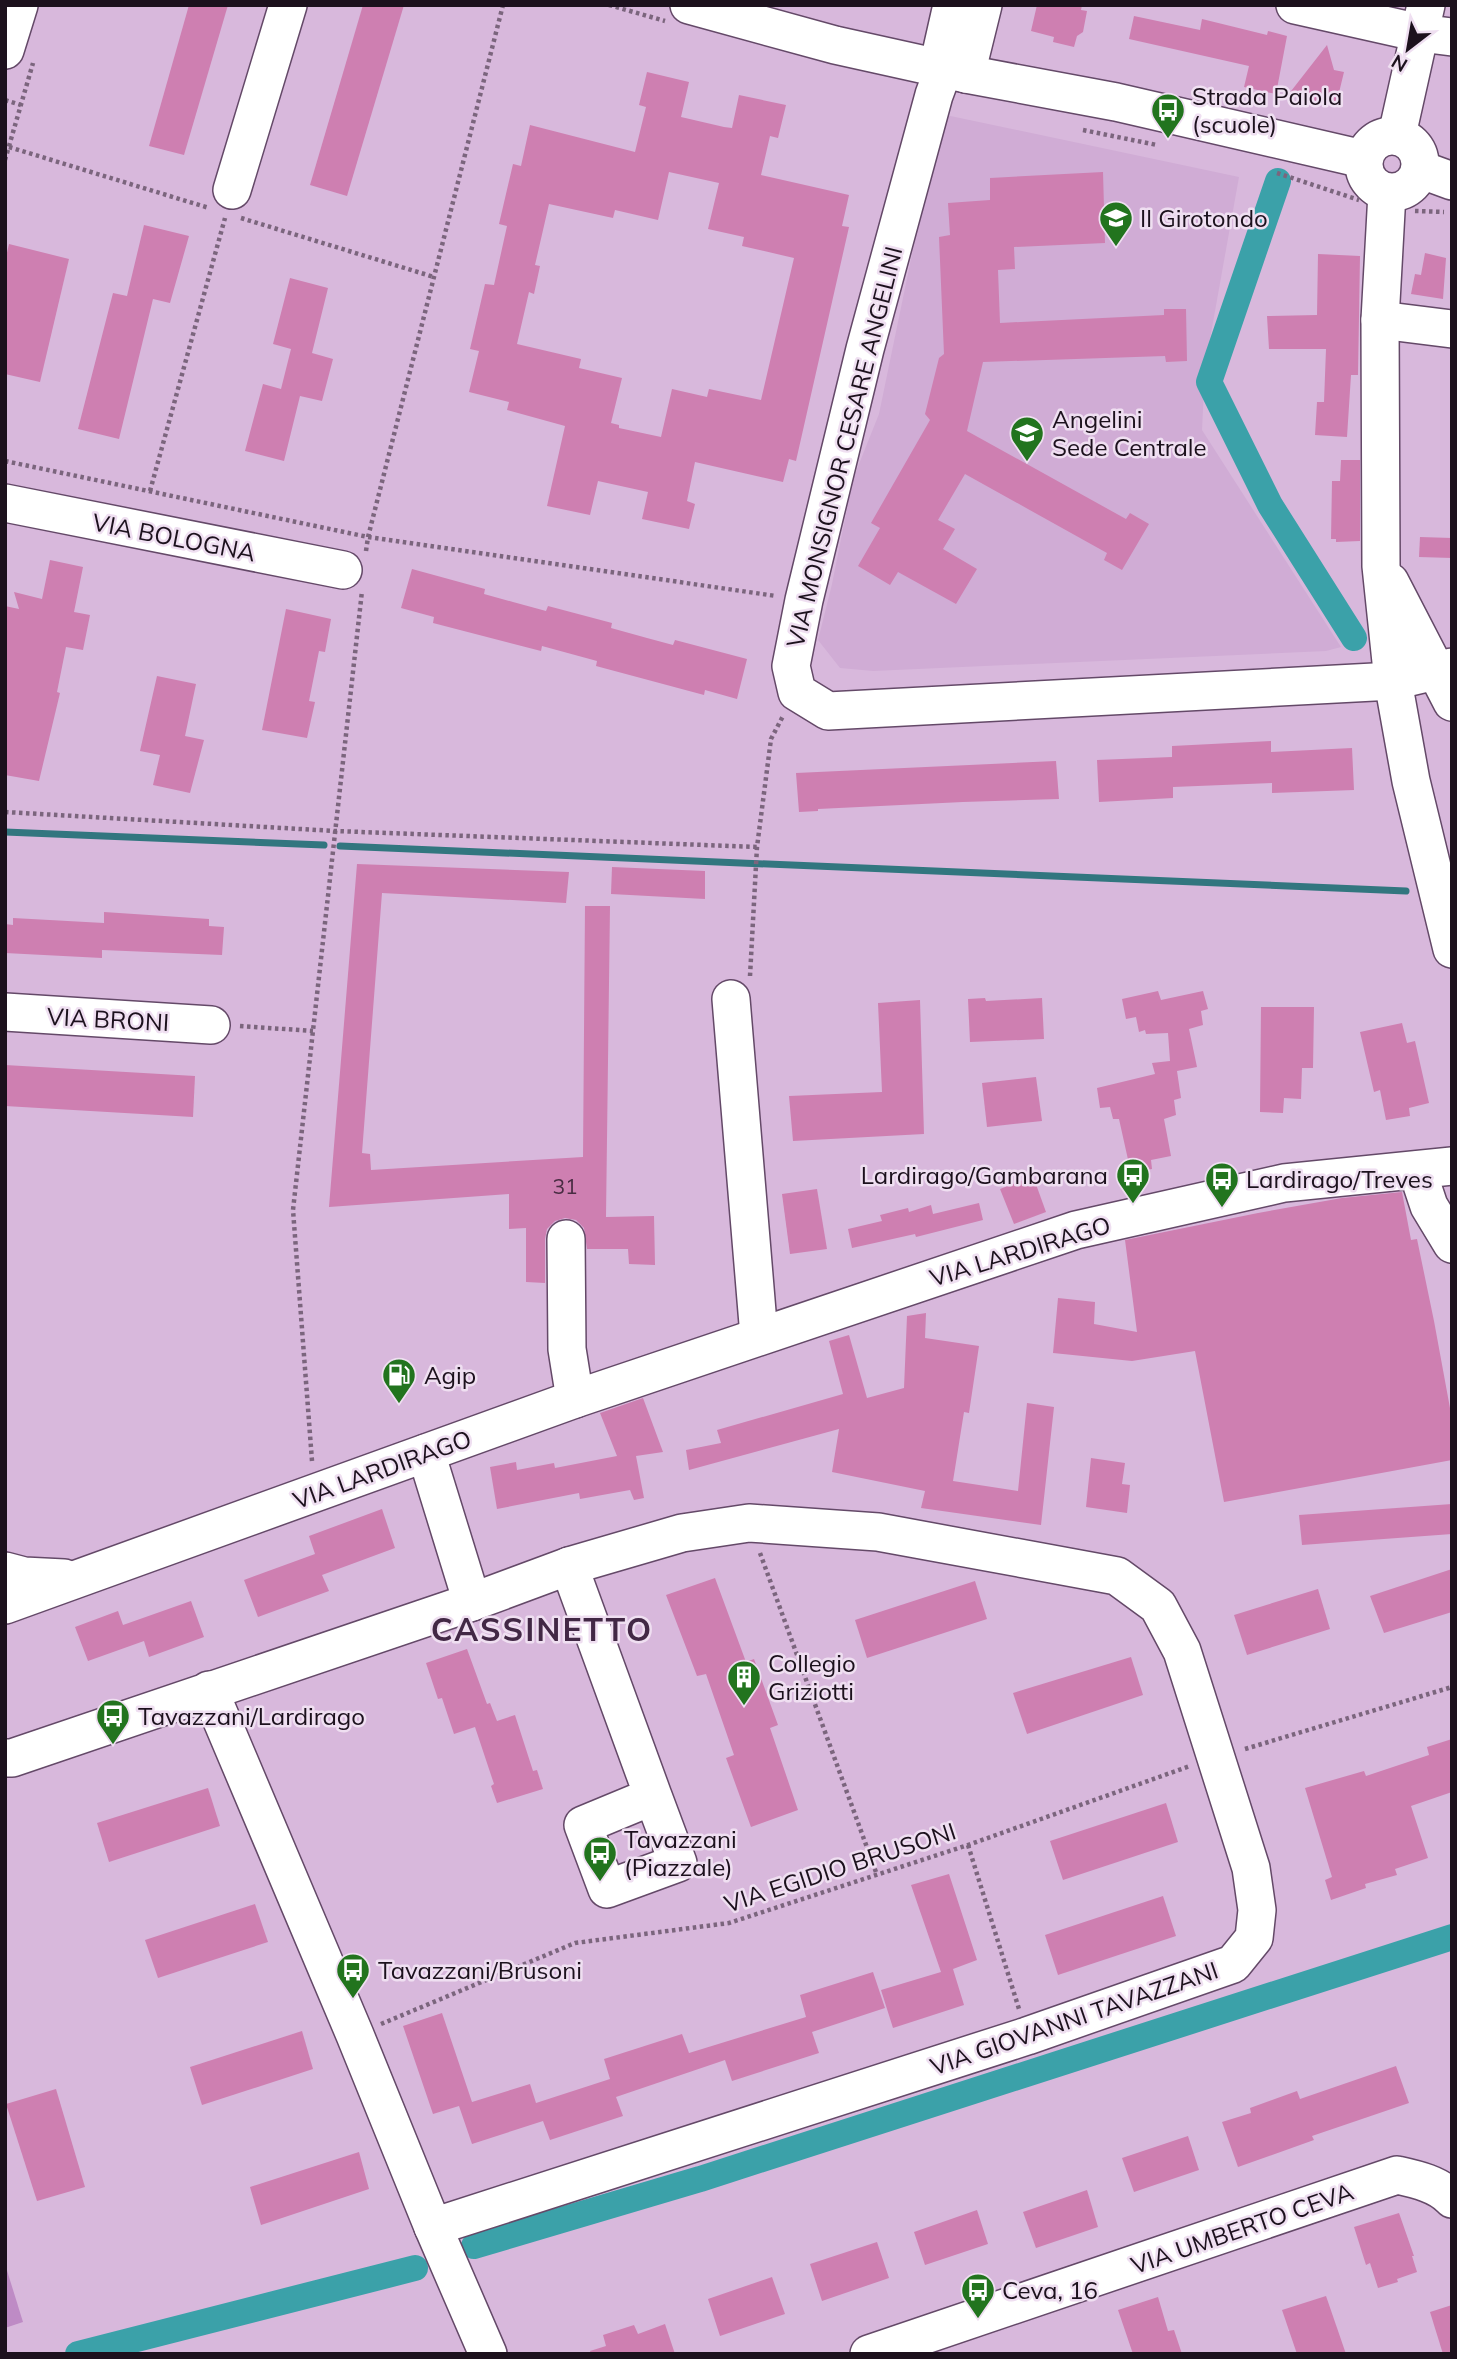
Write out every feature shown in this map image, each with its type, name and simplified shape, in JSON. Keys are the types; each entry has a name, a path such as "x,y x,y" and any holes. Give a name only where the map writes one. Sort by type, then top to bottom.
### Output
{"street":[{"path":"19,5 20,53"},
{"path":"232,190 288,5"},
{"path":"689,5 835,45 1116,102 1363,159"},
{"path":"949,70 952,5"},
{"path":"949,70 983,5"},
{"path":"1295,5 1433,25 1396,135"},
{"name":"VIA MONSIGNOR CESARE ANGELINI","path":"794,679 804,600 865,349 934,94 949,70"},
{"path":"1386,202 1437,175 1417,147 1396,135 1375,139 1363,159 1369,183 1386,202 1380,320 1381,566 1392,681 1411,780 1452,949"},
{"path":"1380,320 1452,329"},
{"name":"VIA BOLOGNA","path":"5,503 357,574"},
{"path":"794,679 828,711 1447,680 1381,566"},
{"path":"731,999 759,1336"},
{"name":"VIA BRONI","path":"5,1012 211,1025"},
{"path":"1435,1168 1429,1206 1452,1244"},
{"name":"VIA LARDIRAGO","path":"5,1605 575,1399 1076,1230 1284,1183 1435,1168"},
{"path":"566,1239 567,1349 575,1399"},
{"path":"426,1453 472,1602"},
{"name":"VIA GIOVANNI TAVAZZANI","path":"5,1758 12,1758 472,1602 569,1566 682,1533 749,1523 878,1532 1117,1576 1158,1606 1182,1651 1251,1868 1257,1910 1254,1938 1233,1964 1027,2036 433,2227"},
{"path":"569,1566 653,1796"},
{"path":"5,1572 24,1576 79,1578"},
{"path":"209,1690 488,2354"},
{"name":"VIA UMBERTO CEVA","path":"869,2354 1397,2175 1419,2180 1446,2193 1452,2199"}],"path":[{"path":"312,1461 293,1210 335,831 357,574 503,5"},
{"path":"5,160 21,105 20,53"},
{"path":"5,100 21,105"},
{"path":"1267,169 1386,202 1452,212"},
{"path":"150,491 232,190"},
{"path":"5,461 368,537 804,600"},
{"path":"731,999 750,985 757,846 771,739 794,679"},
{"path":"5,812 335,831 757,846"},
{"path":"211,1025 313,1031"},
{"path":"749,1523 877,1875"},
{"name":"VIA EGIDIO BRUSONI","path":"355,2035 575,1943 729,1923 968,1845 1215,1758 1452,1687"},
{"path":"968,1845 1027,2036"}],"shaded area":[{"path":"941,114 1239,177 1205,367 1202,430 1341,647 1326,651 873,671 840,668 818,640 853,479 879,414"},
{"path":"5,2264 23,2322 5,2328"}],"building":[{"path":"189,5 228,5 184,155 149,146"},
{"path":"363,5 404,5 347,196 310,185"},
{"path":"1037,5 1082,5 1081,10 1087,11 1083,32 1077,36 1074,47 1053,42 1054,37 1031,31"},
{"path":"1134,16 1200,30 1202,19 1267,35 1268,31 1287,36 1276,94 1244,87 1249,66 1129,39"},
{"path":"1327,45 1334,70 1344,72 1336,105 1288,95"},
{"path":"647,72 689,82 681,117 732,128 739,95 786,105 778,138 770,136 761,175 849,195 842,226 849,227 796,461 789,459 783,482 695,462 687,501 695,504 689,529 642,519 648,492 598,481 590,515 547,506 565,426 507,410 509,402 469,392 479,351 470,349 485,284 494,285 507,226 499,224 513,164 521,166 530,125 635,152 646,107 639,105","holes":["669,172 719,183 708,229 744,237 742,246 794,258 761,400 709,389 707,397 672,389 661,437 619,428 619,425 611,423 622,378 579,368 581,359 517,344 529,292 534,294 540,266 535,265 549,204 613,218 615,210 658,220"]},
{"path":"1103,172 1105,243 1014,247 1015,269 998,270 1000,323 1164,315 1164,309 1186,309 1187,361 1166,362 1165,356 983,362 967,431 1126,519 1130,513 1149,524 1122,570 1104,560 1107,553 965,474 938,520 955,529 943,549 977,569 956,604 898,572 890,585 858,566 880,528 871,523 930,420 925,414 939,358 944,354 939,237 950,235 948,203 990,200 990,178"},
{"path":"144,225 189,236 170,303 153,299 119,439 78,429 113,293 127,296"},
{"path":"9,244 69,259 40,382 5,374 5,261"},
{"path":"1425,253 1446,258 1443,299 1411,294 1415,274 1421,275"},
{"path":"1318,254 1360,256 1358,375 1351,375 1347,437 1315,435 1317,402 1324,402 1326,349 1269,349 1267,316 1317,315"},
{"path":"290,278 328,288 312,353 333,359 322,401 300,396 284,461 245,451 263,384 281,389 291,349 273,344"},
{"path":"1341,460 1360,460 1360,541 1336,542 1336,539 1331,539 1332,481 1340,481"},
{"path":"1420,537 1452,538 1452,558 1419,557"},
{"path":"50,560 83,567 74,612 90,615 83,650 66,647 57,692 60,693 39,781 5,775 5,606 19,609 14,592 42,599"},
{"path":"412,569 485,589 484,594 546,611 548,606 612,623 611,628 673,645 675,640 747,659 737,699 705,690 704,695 596,666 597,661 542,646 541,651 433,623 434,617 401,608"},
{"path":"286,609 331,619 325,652 319,651 309,701 315,702 307,738 262,730"},
{"path":"157,676 196,684 185,736 204,740 190,793 153,785 160,755 140,751"},
{"path":"1271,741 1271,752 1352,748 1354,790 1272,793 1272,783 1173,787 1173,798 1099,802 1097,760 1172,757 1172,746"},
{"path":"1056,761 1059,799 799,812 796,773"},
{"path":"357,864 569,872 566,903 382,893 362,1153 370,1154 371,1170 583,1157 585,906 610,906 606,1217 654,1216 655,1265 629,1264 628,1249 587,1249 584,1228 576,1220 565,1218 555,1221 547,1229 545,1283 526,1282 526,1228 509,1229 509,1194 329,1207"},
{"path":"612,867 705,871 705,899 611,894"},
{"path":"104,912 209,919 209,926 224,927 222,955 102,950 102,958 5,953 5,924 13,925 13,918 104,923"},
{"path":"1158,991 1161,1000 1203,991 1208,1009 1201,1011 1203,1025 1189,1029 1197,1067 1177,1071 1181,1098 1174,1100 1176,1115 1164,1119 1171,1156 1151,1160 1152,1169 1131,1173 1119,1119 1113,1119 1110,1107 1100,1108 1097,1088 1155,1074 1152,1063 1170,1061 1168,1033 1146,1034 1145,1030 1139,1032 1136,1017 1126,1019 1122,999"},
{"path":"985,998 986,1001 1042,998 1044,1039 970,1042 968,999"},
{"path":"920,1000 924,1134 793,1141 789,1096 882,1092 878,1003"},
{"path":"1261,1007 1314,1007 1313,1068 1302,1068 1301,1099 1284,1098 1283,1113 1260,1112"},
{"path":"1402,1023 1407,1043 1415,1041 1429,1103 1409,1108 1410,1116 1386,1120 1380,1090 1374,1092 1360,1032"},
{"path":"5,1065 195,1076 193,1117 5,1106"},
{"path":"1036,1077 1042,1121 987,1127 982,1083"},
{"path":"1033,1176 1046,1212 1014,1224 1000,1189"},
{"path":"817,1189 827,1249 790,1254 782,1194"},
{"path":"1402,1192 1411,1240 1417,1239 1434,1321 1452,1419 1452,1460 1224,1502 1195,1351 1132,1361 1053,1353 1058,1298 1095,1302 1094,1324 1137,1332 1125,1240 1342,1198"},
{"path":"979,1203 983,1220 916,1237 915,1234 852,1248 848,1229 882,1221 880,1215 908,1208 909,1212 931,1205 933,1214"},
{"path":"926,1313 925,1338 979,1346 969,1413 964,1412 953,1481 1018,1491 1027,1403 1054,1407 1041,1525 921,1508 925,1491 832,1472 839,1429 689,1470 686,1450 721,1443 717,1430 843,1394 829,1341 849,1335 867,1398 904,1388 907,1316"},
{"path":"643,1398 663,1452 636,1456 644,1498 634,1500 630,1490 580,1499 579,1493 497,1509 490,1467 516,1462 517,1470 554,1463 555,1468 617,1456 600,1413"},
{"path":"1091,1458 1125,1463 1122,1484 1130,1485 1127,1513 1086,1507"},
{"path":"1452,1504 1452,1534 1302,1545 1299,1515"},
{"path":"382,1509 395,1548 322,1575 329,1591 258,1617 244,1580 315,1554 309,1536"},
{"path":"1452,1569 1452,1612 1384,1633 1370,1596"},
{"name":"Collegio Griziotti","path":"715,1578 746,1662 754,1659 778,1725 770,1728 798,1810 751,1827 726,1758 734,1755 706,1674 697,1676 666,1595"},
{"path":"975,1581 987,1619 867,1658 855,1620"},
{"path":"1318,1589 1330,1629 1247,1655 1234,1615"},
{"path":"191,1601 204,1637 149,1657 144,1641 88,1661 75,1627 118,1611 123,1625"},
{"path":"467,1649 487,1704 490,1703 497,1721 515,1715 533,1771 537,1770 543,1789 497,1803 491,1786 494,1784 475,1727 454,1734 426,1663"},
{"path":"1131,1657 1143,1695 1027,1734 1013,1693"},
{"path":"1452,1739 1452,1792 1411,1806 1428,1858 1395,1869 1397,1875 1365,1884 1366,1888 1331,1900 1325,1880 1332,1877 1305,1788 1364,1771 1366,1776 1429,1755 1427,1747"},
{"path":"208,1788 220,1826 109,1862 97,1823"},
{"path":"1166,1803 1178,1842 1063,1880 1050,1841"},
{"path":"949,1874 977,1960 953,1969 964,2005 893,2028 881,1990 941,1972 911,1885"},
{"path":"1163,1896 1176,1936 1058,1975 1045,1935"},
{"path":"255,1904 268,1942 158,1978 145,1940"},
{"path":"873,1972 885,2008 812,2032 819,2053 732,2081 725,2060 616,2097 623,2116 550,2140 543,2121 472,2144 459,2106 433,2114 403,2026 442,2013 472,2102 530,2084 536,2103 610,2079 604,2059 682,2034 689,2053 806,2017 800,1995"},
{"path":"302,2031 313,2069 202,2105 190,2067"},
{"path":"1396,2066 1409,2103 1312,2136 1314,2140 1238,2167 1222,2122 1251,2113 1250,2108 1297,2091 1300,2099"},
{"path":"56,2089 85,2187 37,2201 6,2104"},
{"path":"1188,2136 1199,2170 1134,2192 1122,2158"},
{"path":"359,2152 369,2189 261,2225 250,2187"},
{"path":"1087,2190 1098,2227 1036,2248 1023,2212"},
{"path":"977,2210 988,2244 925,2265 914,2232"},
{"path":"1399,2213 1417,2272 1378,2288 1370,2263 1366,2265 1354,2227"},
{"path":"877,2242 889,2278 822,2301 810,2264"},
{"path":"772,2277 785,2314 720,2336 708,2299"},
{"path":"1326,2296 1346,2354 1297,2354 1282,2310"},
{"path":"1158,2297 1168,2331 1174,2330 1182,2354 1133,2354 1118,2310"},
{"path":"1452,2305 1452,2354 1443,2354 1430,2312"},
{"path":"665,2324 675,2354 591,2354 590,2351 606,2346 603,2335 634,2325 638,2334"}],"waterway":[{"path":"1278,181 1209,382 1270,505 1354,638"},
{"path":"5,832 324,845"},
{"path":"340,846 1406,891"},
{"path":"474,2246 700,2179 1452,1937"},
{"path":"78,2354 415,2268"}],"place":[{"name":"Strada Paiola (scuole)","path":"1168,140"},
{"name":"Il Girotondo","path":"1116,248"},
{"name":"Angelini Sede Centrale","path":"1027,463"},
{"name":"Lardirago/Gambarana","path":"1133,1205"},
{"name":"Lardirago/Treves","path":"1222,1209"},
{"name":"Agip","path":"399,1405"},
{"name":"Collegio Griziotti","path":"744,1707"},
{"name":"Tavazzani/Lardirago","path":"113,1746"},
{"name":"Tavazzani (Piazzale)","path":"600,1883"},
{"name":"Tavazzani/Brusoni","path":"353,2000"},
{"name":"Ceva, 16","path":"978,2320"}],"district":[{"name":"CASSINETTO","path":"542,1629"}]}
